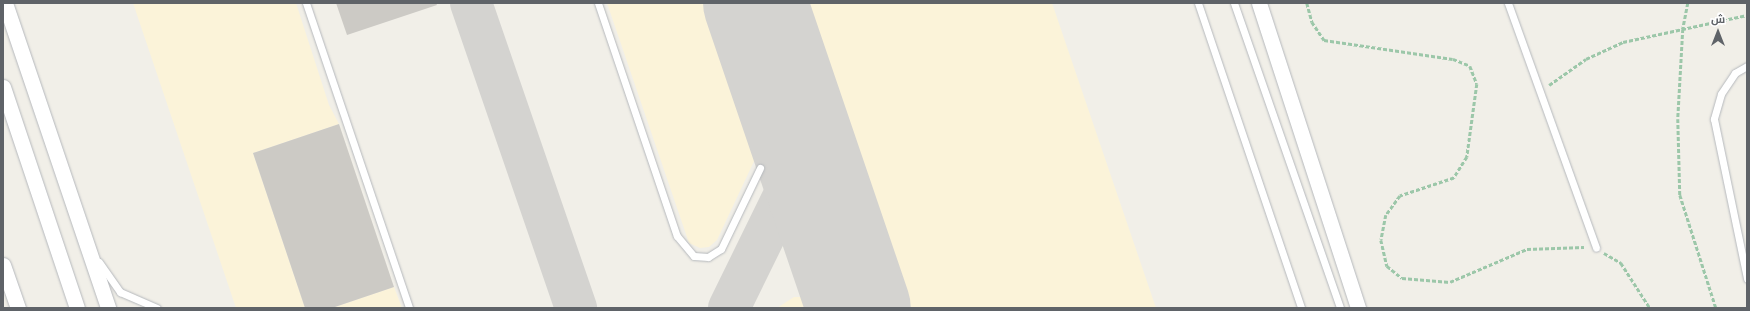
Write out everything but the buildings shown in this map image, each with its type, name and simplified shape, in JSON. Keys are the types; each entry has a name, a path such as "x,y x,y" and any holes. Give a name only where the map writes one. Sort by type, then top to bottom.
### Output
{"street":[{"path":"5,3 108,308"},
{"path":"1259,3 1358,308"},
{"path":"3,87 78,308"},
{"path":"3,265 18,308"}],"lane":[{"path":"306,3 409,308"},
{"path":"598,3 677,236 694,256 708,257 721,249 760,168"},
{"path":"1198,3 1301,308"},
{"path":"1234,3 1340,308"},
{"path":"1508,3 1596,248"},
{"path":"1747,66 1735,73 1721,94 1714,119 1747,279"},
{"path":"85,240 116,288 157,308"}],"path":[{"path":"1307,3 1312,22 1324,40 1453,59 1470,66 1477,84 1467,157 1454,178 1400,196 1386,215 1381,240 1387,266 1402,278 1450,282 1527,249 1596,248 1621,263 1650,308"},
{"path":"1688,3 1683,29 1678,119 1680,195 1716,308"},
{"path":"1540,91 1586,59 1623,42 1747,14"}],"sand":[{"path":"133,3 296,3 329,105 339,124 253,153 305,308 236,308"},
{"path":"607,3 704,3 756,157 717,240 709,247 700,248 689,243"},
{"path":"806,3 1052,3 1156,308 910,308"},
{"path":"394,287 402,308 332,308"},
{"path":"794,297 804,297 807,308 777,308"}],"taxiway":[{"path":"471,3 576,308"},
{"path":"729,308 796,171 803,141"}],"runway":[{"path":"755,3 859,308"}]}
